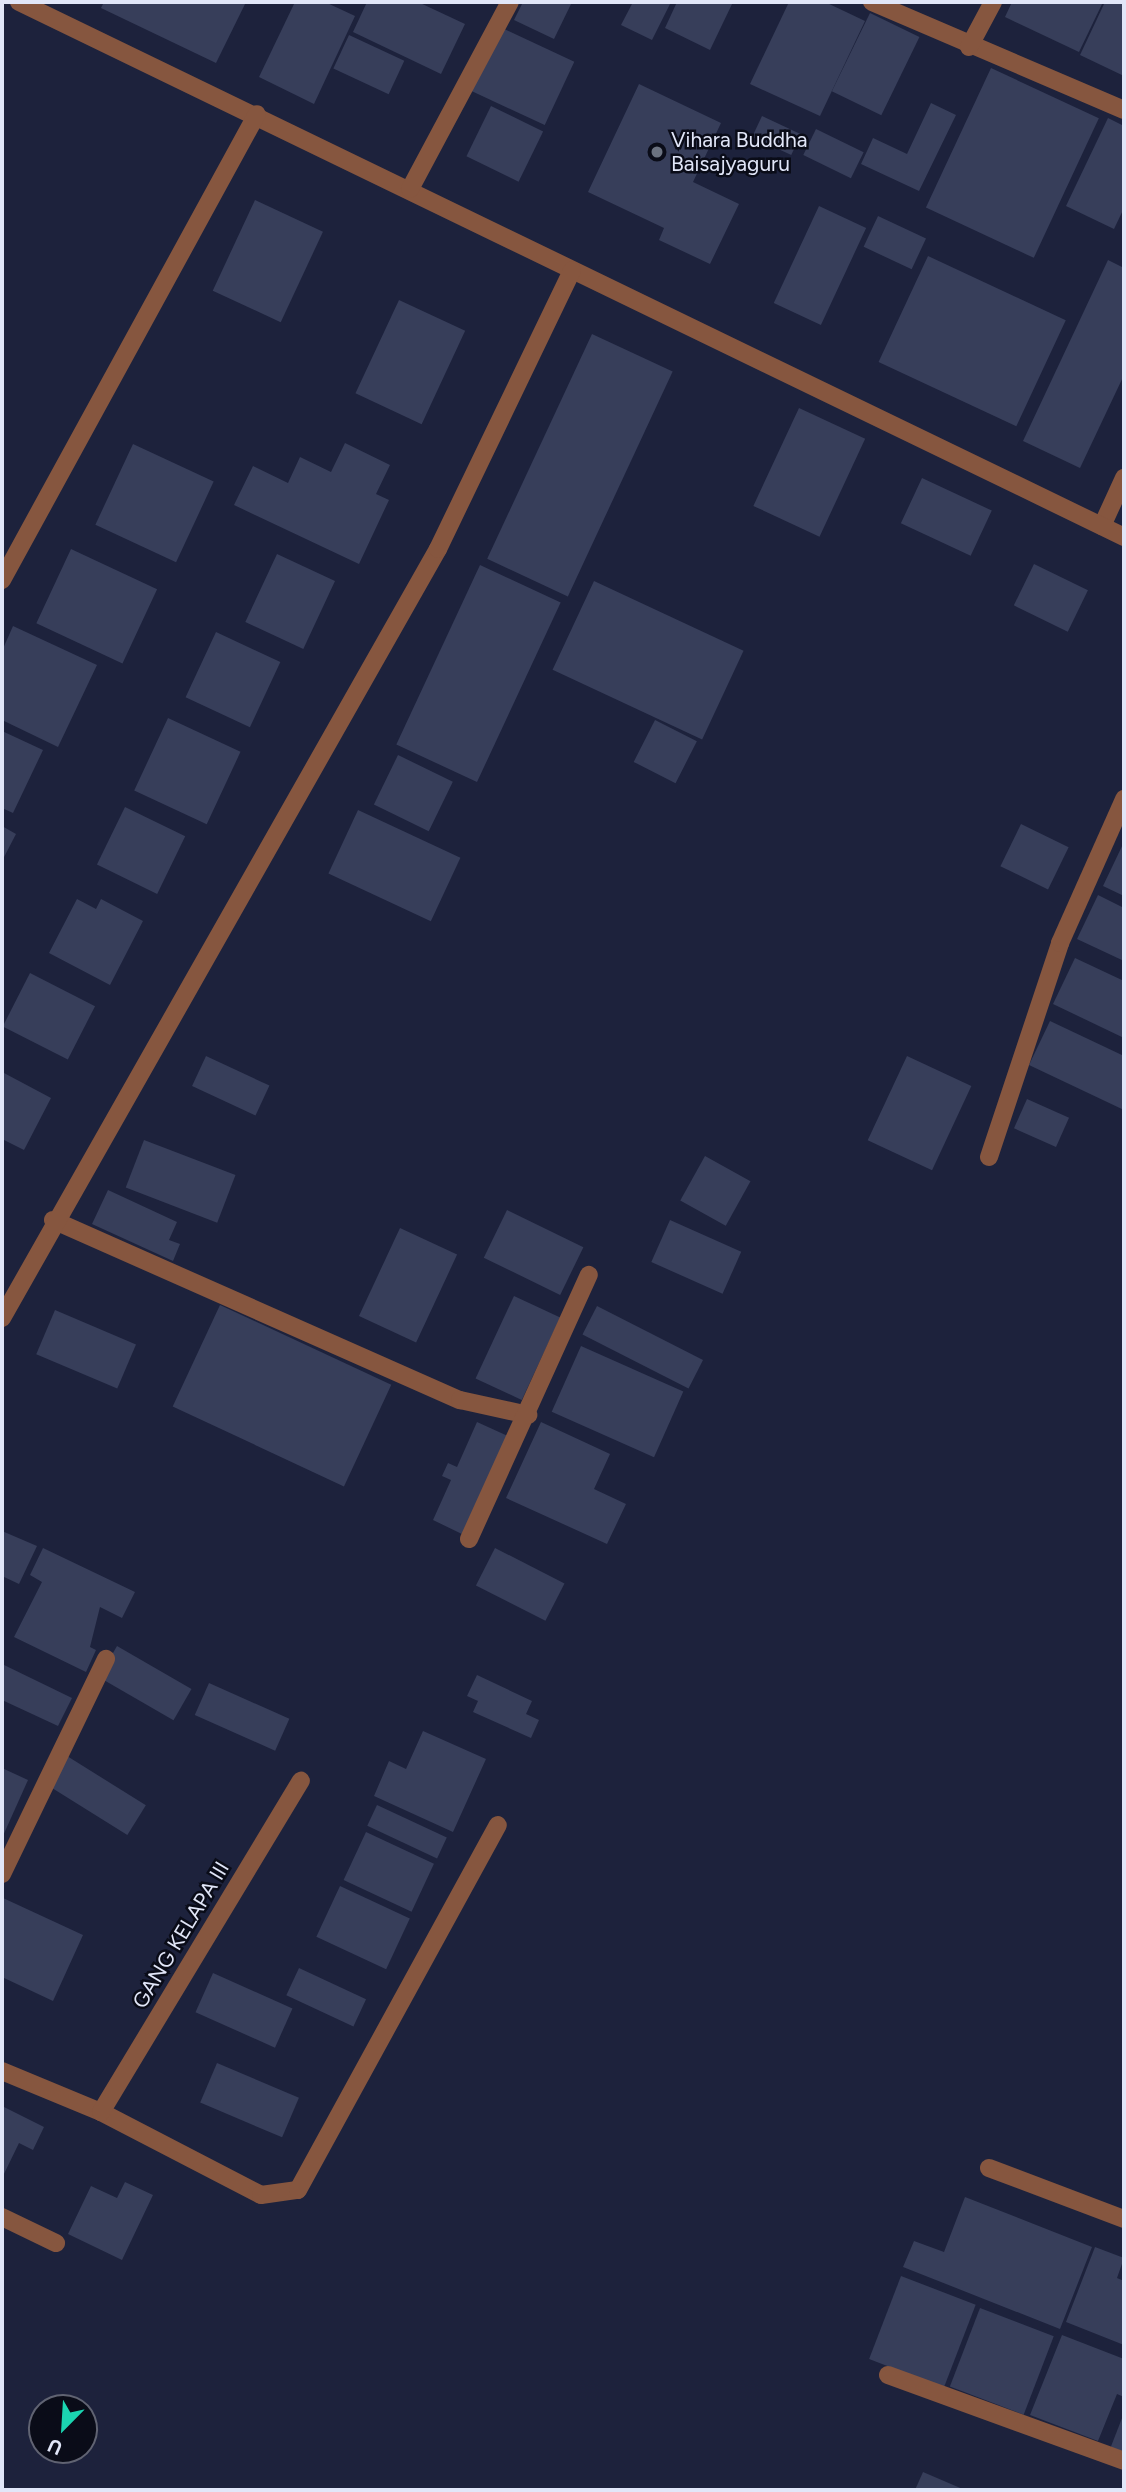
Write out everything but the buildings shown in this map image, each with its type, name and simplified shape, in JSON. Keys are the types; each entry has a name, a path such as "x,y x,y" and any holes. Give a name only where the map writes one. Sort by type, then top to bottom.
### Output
{"street":[{"path":"19,2 410,188 572,271 1124,537"},
{"path":"410,188 510,2"},
{"path":"872,2 969,47 1124,110"},
{"path":"969,47 993,2"},
{"path":"2,580 257,114"},
{"path":"2,1318 53,1220 438,549 572,271"},
{"path":"1102,526 1124,478"},
{"path":"989,1157 1060,943 1124,799"},
{"path":"53,1220 460,1400 528,1415"},
{"path":"469,1539 528,1415 589,1275"},
{"path":"2,1874 106,1659"},
{"name":"GANG KELAPA III","path":"101,2112 301,1781"},
{"path":"2,2071 101,2112 261,2195 298,2190 498,1825"},
{"path":"989,2168 1124,2219"},
{"path":"2,2217 56,2243"},
{"path":"888,2375 1124,2461"}],"place":[{"name":"Vihara Buddha Baisajyaguru","path":"657,152"}]}
